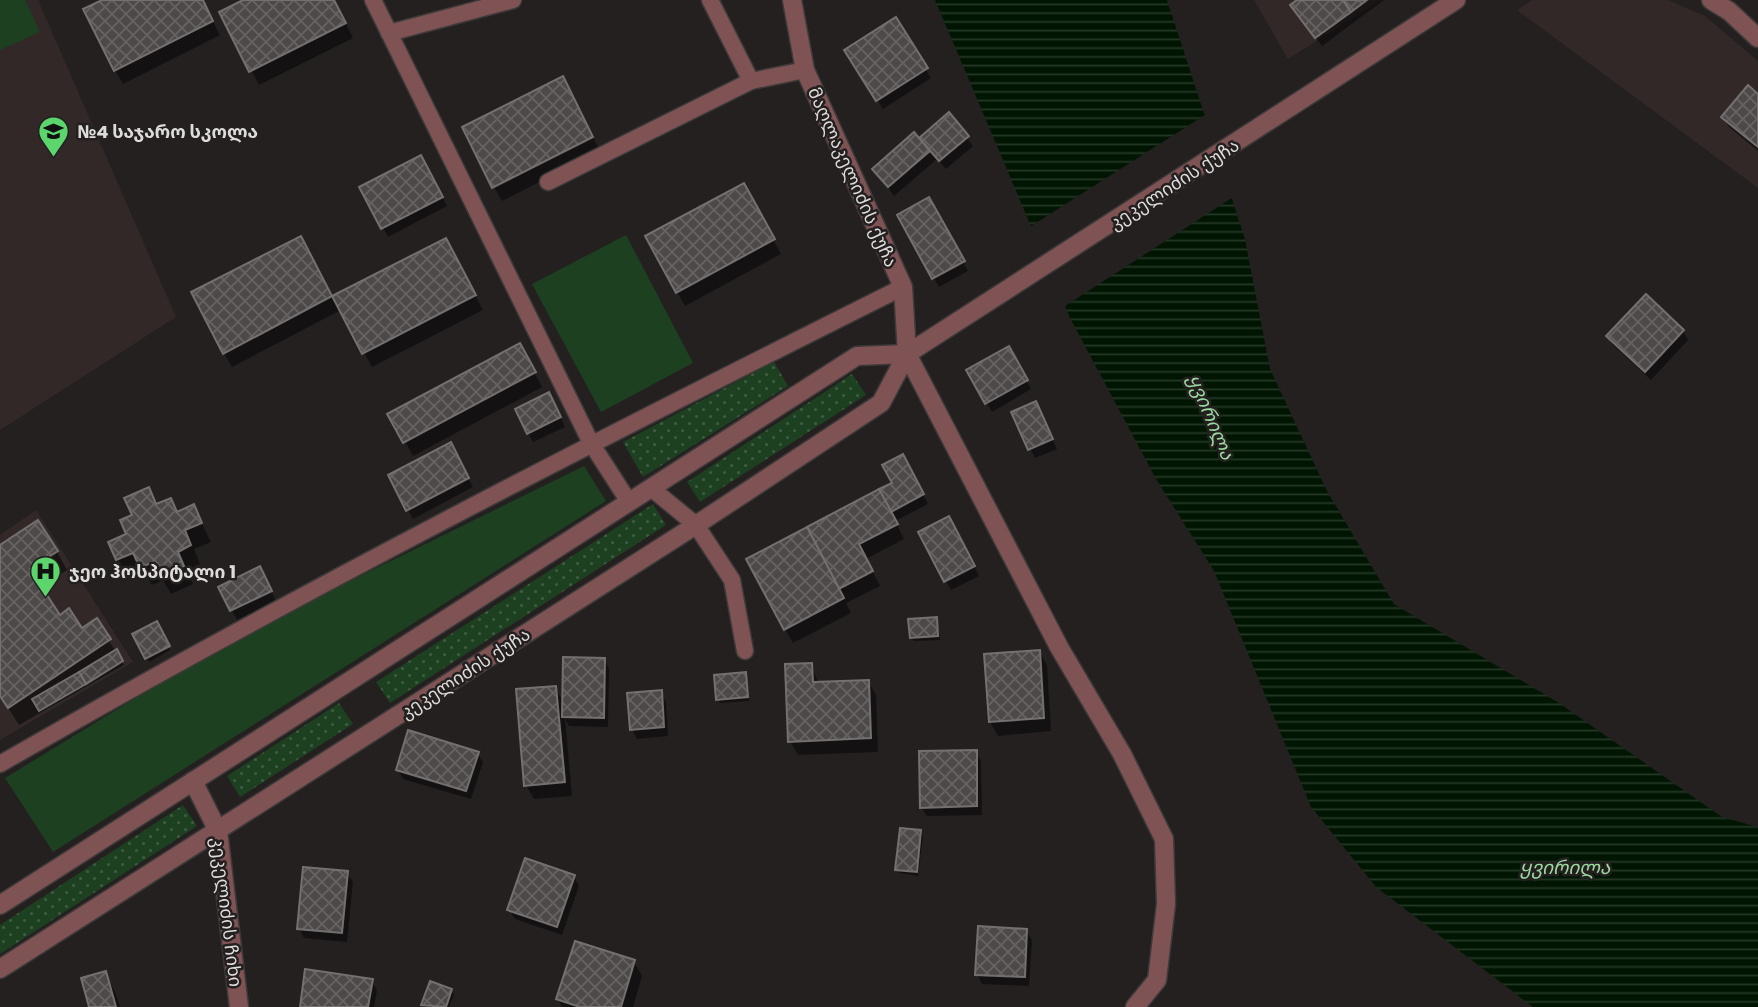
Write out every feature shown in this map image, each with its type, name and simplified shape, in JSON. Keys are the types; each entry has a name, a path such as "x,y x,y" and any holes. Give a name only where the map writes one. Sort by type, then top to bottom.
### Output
{"street":[{"name":"მაღლაკელიძის ქუჩა","path":"792,0 805,70 903,287 907,354"},
{"name":"კეკელიძის ქუჩა","path":"0,969 696,525 881,403 907,354 1370,58 1442,6 1456,0"},
{"path":"1711,0 1726,6 1758,38"},
{"path":"0,905 857,356 907,354 1059,647 1122,754 1164,839 1166,904 1157,980 1135,1007"},
{"name":"კეკელიძის ჩიხი","path":"193,781 218,831 239,1007"}],"lane":[{"path":"373,0 591,443 629,502"},
{"path":"389,33 513,0"},
{"path":"710,0 751,81"},
{"path":"548,182 751,81 805,70"},
{"path":"0,764 126,691 591,443 903,287"},
{"path":"651,488 696,525 732,580 745,651"}],"shaded area":[{"name":"№4 საჯარო სკოლა","path":"0,0 38,0 176,317 0,430"},
{"path":"1254,0 1381,0 1288,59"},
{"path":"1532,0 1668,0 1705,16 1758,61 1758,188 1517,10"},
{"name":"ჯეო ჰოსპიტალი 1","path":"36,510 133,662 0,740 0,535"}],"green space":[{"path":"0,0 25,0 40,32 0,50"},
{"path":"626,235 693,363 601,412 532,284"},
{"path":"774,362 788,386 643,477 623,442"},
{"path":"852,374 866,395 700,502 687,482"},
{"path":"584,466 606,501 53,852 5,778 232,639"},
{"path":"653,504 666,525 390,703 376,682"},
{"path":"339,703 353,724 240,797 227,776"},
{"path":"183,805 197,826 0,954 0,925"}],"water":[{"name":"ყვირილა","path":"935,0 1167,0 1245,239 1270,369 1327,491 1394,604 1559,703 1722,817 1758,827 1758,1007 1533,1007 1376,887 1311,807 1214,571 1156,479 1070,318"}],"pier":[{"path":"1208,113 1235,196 1062,308 1028,228"}],"building":[{"path":"102,0 203,0 213,21 114,71 83,9"},
{"path":"243,0 334,0 346,23 249,72 219,12"},
{"path":"1297,0 1343,0 1351,12 1315,38 1290,5"},
{"path":"1343,0 1367,0 1351,12"},
{"path":"896,17 928,68 876,101 844,50"},
{"path":"563,76 593,137 492,188 462,127"},
{"path":"1748,85 1758,94 1758,147 1721,117"},
{"path":"949,112 969,136 939,161 919,138"},
{"path":"914,132 930,151 888,187 872,169"},
{"path":"421,155 443,197 381,229 359,187"},
{"path":"744,183 775,239 676,293 645,236"},
{"path":"929,197 965,261 932,279 897,215"},
{"path":"301,236 332,296 223,354 191,292"},
{"path":"446,238 476,295 362,354 332,296"},
{"path":"1646,294 1684,330 1645,372 1606,336"},
{"path":"520,343 536,372 403,443 387,414"},
{"path":"1009,346 1028,380 985,404 966,370"},
{"path":"549,392 561,417 527,434 515,409"},
{"path":"1036,401 1053,439 1028,450 1011,412"},
{"path":"451,442 469,478 406,511 388,475"},
{"path":"903,454 924,494 891,512 879,489 892,483 882,465"},
{"path":"149,487 156,504 171,498 177,512 194,504 202,523 185,530 191,545 178,552 184,566 159,577 153,562 140,568 133,553 116,560 108,542 126,534 120,520 132,515 124,498"},
{"path":"879,489 898,524 859,544 873,571 839,589 807,527"},
{"path":"949,516 975,566 944,582 918,532"},
{"path":"38,520 58,551 30,569 60,615 69,608 82,628 97,618 111,639 8,708 0,696 0,545"},
{"path":"807,527 844,598 784,630 746,559"},
{"path":"260,566 272,591 230,611 218,587"},
{"path":"937,617 938,636 910,638 908,619"},
{"path":"157,621 170,646 145,659 132,634"},
{"path":"117,649 123,661 86,684 79,672"},
{"path":"1040,650 1044,718 989,722 984,654"},
{"path":"563,657 605,658 604,718 562,717"},
{"path":"812,663 813,682 869,680 871,738 788,742 785,664"},
{"path":"79,672 86,684 39,711 32,699"},
{"path":"746,672 748,697 716,700 714,675"},
{"path":"556,686 565,782 524,786 516,689"},
{"path":"662,690 664,727 630,730 627,693"},
{"path":"408,730 479,752 466,791 396,770"},
{"path":"977,750 977,806 920,808 919,751"},
{"path":"900,828 921,830 917,872 895,870"},
{"path":"525,858 575,875 557,927 507,910"},
{"path":"303,867 348,871 342,933 297,929"},
{"path":"978,926 1027,929 1025,977 975,975"},
{"path":"575,941 635,960 621,1007 580,1007 556,999"},
{"path":"305,969 373,979 368,1007 300,1007"},
{"path":"106,971 116,1007 89,1007 81,978"},
{"path":"430,981 452,989 446,1007 421,1005"}],"place":[{"name":"№4 საჯარო სკოლა","path":"54,158"},
{"name":"ჯეო ჰოსპიტალი 1","path":"46,598"}]}
